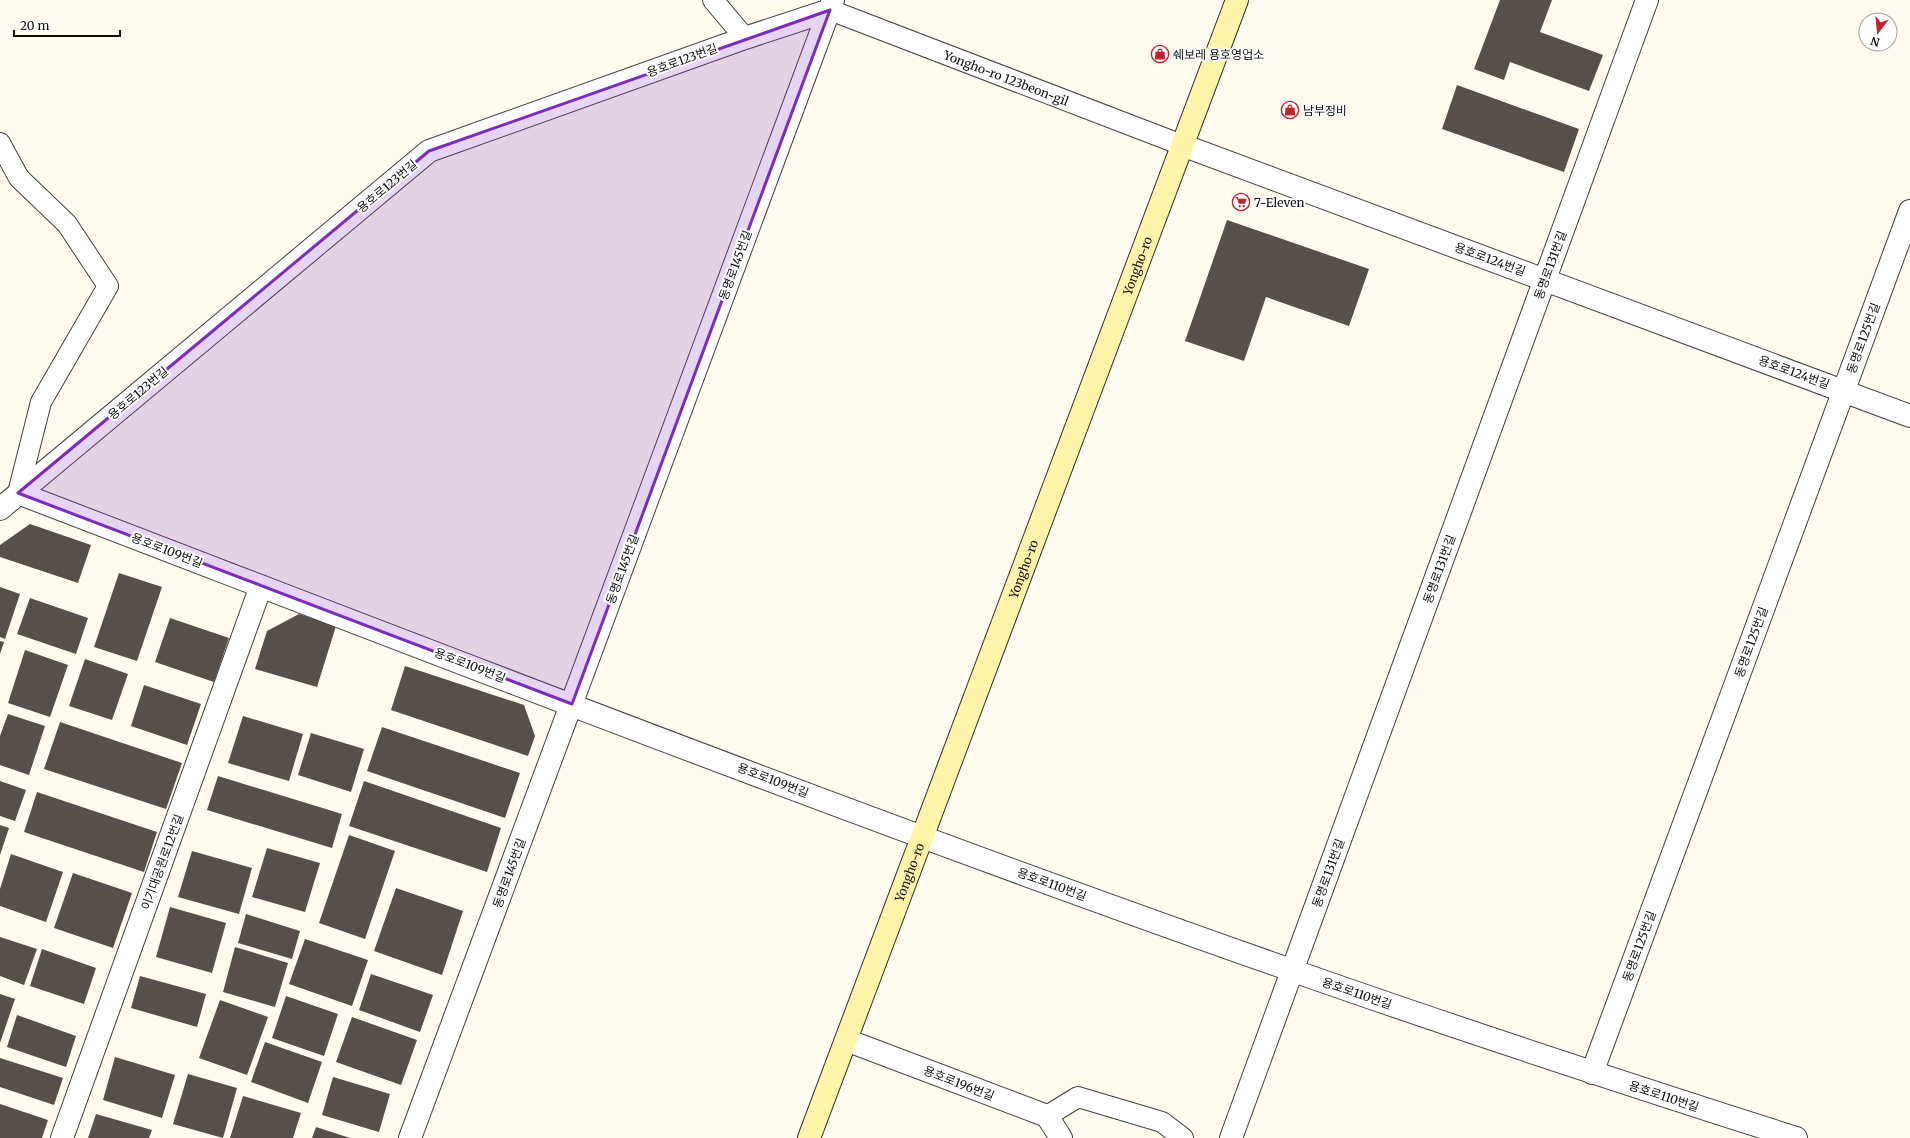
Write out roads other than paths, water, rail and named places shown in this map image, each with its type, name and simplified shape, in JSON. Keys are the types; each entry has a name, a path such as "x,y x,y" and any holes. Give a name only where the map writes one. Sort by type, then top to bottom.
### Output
{"main road":[{"name":"Yongho-ro","path":"809,1138 1237,0"}],"street":[{"name":"동명로131번길","path":"1230,1138 1647,0"},
{"name":"용호로123번길","path":"0,508 430,151 745,38 832,5"},
{"name":"동명로145번길","path":"410,1138 832,5"},
{"name":"용호로124번길","path":"1182,145 1844,390 1910,416"},
{"name":"동명로125번길","path":"1592,1073 1910,211"},
{"name":"용호로109번길","path":"18,493 922,837"},
{"name":"이기대공원로12번길","path":"62,1138 261,586"},
{"name":"용호로110번길","path":"922,837 1292,971 1592,1073 1796,1138"},
{"name":"용호로196번길","path":"846,1040 1046,1116"},
{"path":"1046,1116 1061,1138"}],"lane":[{"path":"713,0 745,38"},
{"name":"Yongho-ro 123beon-gil","path":"832,5 1182,145"},
{"path":"0,143 19,178 67,224 108,286 41,402 18,493"},
{"path":"1046,1116 1078,1097 1162,1122 1183,1138"}],"place":[{"name":"쉐보레 용호영업소","path":"1160,54"},
{"name":"남부정비","path":"1290,110"},
{"name":"7-Eleven","path":"1241,202"}]}
